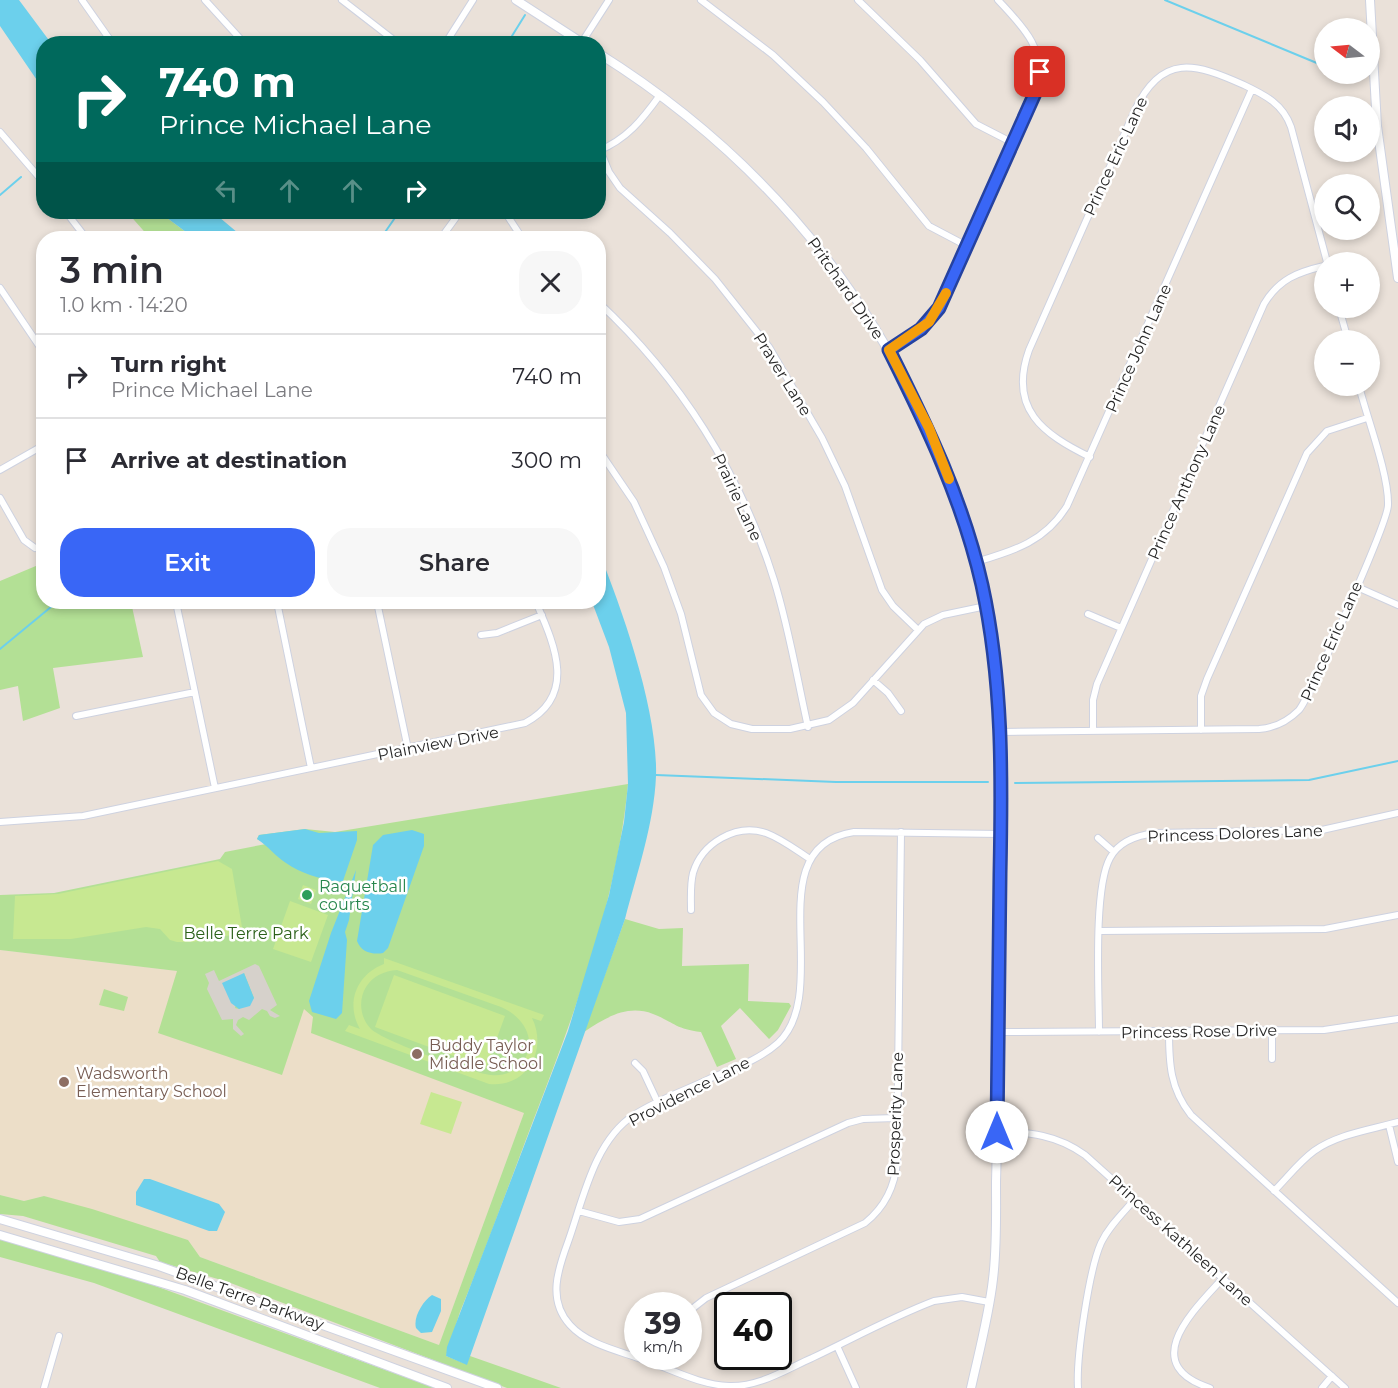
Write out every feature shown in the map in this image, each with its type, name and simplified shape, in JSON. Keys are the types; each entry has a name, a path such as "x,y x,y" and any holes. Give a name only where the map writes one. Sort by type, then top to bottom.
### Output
{"street":[{"path":"81,0 107,36"},
{"path":"205,0 238,36"},
{"path":"342,0 389,36"},
{"path":"450,36 473,0"},
{"path":"516,0 572,36"},
{"path":"587,36 609,0"},
{"path":"701,0 773,55 823,102 885,170 929,226 967,246"},
{"path":"858,0 920,60 976,123 1013,143"},
{"path":"889,350 915,333 932,318 942,302 1036,91 1040,65 1029,35 998,0"},
{"path":"1370,0 1377,126 1398,279"},
{"name":"Pritchard Drive","path":"606,58 660,95 713,137 776,197 828,258 889,350 933,437 957,501 976,562 986,606 1001,732 1001,834 995,1258 989,1302 971,1388"},
{"name":"Prince Eric Lane","path":"1090,457 1056,440 1039,423 1027,401 1024,370 1029,350 1142,96 1164,75 1183,68 1200,68 1252,89 1275,103 1290,122 1323,252"},
{"name":"Prince John Lane","path":"976,562 1020,549 1047,531 1067,507 1252,89"},
{"path":"606,146 629,134 660,95"},
{"path":"0,132 36,174"},
{"name":"Praver Lane","path":"606,163 620,188 670,233 715,279 769,347 822,438 845,486 882,590 892,606 918,630"},
{"path":"71,219 81,231"},
{"name":"Prince Anthony Lane","path":"1093,731 1095,690 1264,304 1276,288 1290,277 1314,268"},
{"path":"0,288 36,341"},
{"name":"Prairie Lane","path":"606,310 643,348 676,389 714,445 737,488 774,579 808,727"},
{"name":"Prince Eric Lane","path":"1001,732 1264,729 1279,724 1294,715 1309,692 1383,525 1388,506 1385,483 1362,396"},
{"path":"1201,730 1201,696 1207,679 1307,453 1327,431 1368,418"},
{"path":"0,470 36,450"},
{"path":"606,461 634,502 656,548 681,614 699,690 710,709 726,722 740,728 789,729 808,727 829,720 847,708 918,630 936,617 986,606"},
{"path":"0,498 24,540 35,548"},
{"path":"1356,586 1398,605"},
{"path":"177,609 215,788"},
{"path":"278,609 311,768"},
{"path":"378,609 408,749"},
{"name":"Plainview Drive","path":"0,822 83,816 514,727 540,714 554,695 558,678 555,651 539,609"},
{"path":"1088,614 1121,628"},
{"path":"481,635 497,633 542,615"},
{"path":"873,680 888,693 901,711"},
{"path":"76,716 195,692"},
{"name":"Princess Dolores Lane","path":"1114,852 1131,839 1149,833 1322,830 1398,813"},
{"path":"691,910 692,880 698,860 710,845 726,835 743,831 761,832 776,837 810,859 823,845 840,835 854,832 1001,834"},
{"name":"Prosperity Lane","path":"702,1301 870,1219 884,1203 894,1184 897,1161 901,832"},
{"path":"1098,838 1114,852 1101,882 1099,1032"},
{"name":"Providence Lane","path":"624,1352 587,1338 571,1326 563,1316 557,1300 556,1280 600,1154 610,1138 634,1115 757,1057 772,1048 788,1032 800,1000 802,886 810,859"},
{"path":"1100,931 1325,929 1398,915"},
{"name":"Princess Rose Drive","path":"998,1032 1272,1031 1347,1028 1398,1019"},
{"path":"1169,1031 1170,1070 1183,1104 1200,1125 1398,1303"},
{"path":"1272,1031 1272,1059"},
{"path":"635,1063 643,1071 658,1103"},
{"path":"579,1211 618,1222 640,1219 853,1121 896,1118"},
{"path":"1274,1191 1301,1162 1321,1147 1343,1137 1398,1122"},
{"path":"1389,1125 1398,1162"},
{"name":"Princess Kathleen Lane","path":"997,1132 1038,1134 1068,1144 1091,1160 1345,1388"},
{"path":"1078,1388 1080,1357 1096,1257 1107,1233 1135,1199"},
{"name":"Belle Terre Parkway","path":"0,1219 170,1270 497,1388"},
{"name":"Belle Terre Parkway","path":"0,1235 185,1290 447,1388"},
{"path":"1210,1388 1192,1380 1182,1370 1175,1345 1182,1324 1222,1278"},
{"name":"Providence Lane","path":"673,1370 713,1384 744,1385 767,1379 939,1299 962,1297 989,1302"},
{"path":"44,1388 59,1336"},
{"path":"837,1346 856,1388"},
{"path":"1322,1388 1332,1376"}],"shaded area":[{"name":"Buddy Taylor Middle School","path":"364,828 524,1113 439,1345 200,1257 188,1240 44,1196 24,1201 0,1195 0,950 178,971"},
{"path":"255,964 259,966 277,1005 270,1010 280,1016 275,1018 262,1009 249,1020 243,1017 236,1025 244,1034 241,1036 233,1029 233,1019 222,1020 207,989 209,983 205,974 214,970 219,981","holes":["244,973 254,998 239,1009 235,1008"]}],"green space":[{"path":"133,219 168,219 185,231 144,231"},
{"path":"36,566 36,609 133,609 143,657 53,668 60,708 23,721 18,686 0,690 0,581"},
{"name":"Belle Terre Park","path":"628,784 614,871 579,997 460,1312 446,1356 466,1364 470,1356 561,1388 507,1388 228,1282 160,1262 156,1256 23,1216 0,1214 0,1195 24,1201 44,1196 92,1209 188,1240 200,1257 439,1345 524,1113 311,1033 313,1017 304,1009 282,1075 158,1033 177,971 0,950 0,895 54,893 220,859 225,852 266,844 257,839 259,835 305,829 335,832"},
{"path":"218,861 232,869 243,933 193,942 177,942 170,940 160,929 146,927 71,939 13,939 15,896 58,894"},
{"name":"Raquetball courts","path":"303,885 316,890 311,904 298,899"},
{"path":"290,901 328,915 311,962 273,949"},
{"path":"625,919 659,929 683,928 682,966 749,964 748,1001 789,1003 791,1006 778,1030 769,1039 740,1008 721,1026 736,1059 717,1067 701,1032 680,1027 643,1011 617,1014 584,1032"},
{"path":"384,958 544,1015 541,1021 532,1018 537,1042 531,1064 514,1080 502,1084 489,1084 345,1031 349,1025 360,1029 354,1009 356,990 367,975 384,964","holes":["397,970 501,1007 518,1018 524,1025 529,1043 524,1060 516,1068 501,1075 494,1075 448,1063 379,1034 371,1029 364,1020 361,1003 363,992 375,977"]},
{"path":"394,975 505,1016 486,1068 375,1027"},
{"path":"104,989 128,997 124,1011 99,1005"},
{"path":"431,1092 462,1102 451,1134 420,1124"},
{"path":"0,1239 150,1284 435,1388 380,1388 94,1283 0,1257"}],"water":[{"path":"0,0 19,0 46,36 36,36 36,79 0,26"},
{"path":"168,219 221,219 236,231 185,231"},
{"path":"606,571 637,662 651,722 656,776 652,812 625,919 467,1365 446,1356 447,1347 568,1031 609,895 624,822 628,784 626,713 609,647 595,609 606,609"},
{"path":"305,829 319,833 357,831 357,840 343,881 324,879 298,870 257,839 259,835"},
{"path":"412,830 424,834 424,846 388,948 383,953 367,952 357,941 373,845 383,835"},
{"path":"356,870 349,920 345,932 347,940 342,1013 336,1019 312,1012 309,1001 331,933"},
{"path":"244,973 254,998 250,1006 239,1009 231,1003 222,983"},
{"path":"144,1179 150,1179 219,1204 225,1212 217,1231 209,1231 136,1205 136,1192"},
{"path":"432,1295 441,1299 441,1311 432,1332 421,1333 415,1324 417,1314"}],"waterway":[{"path":"1165,0 1314,62"},
{"path":"512,36 525,15"},
{"path":"0,195 21,177"},
{"path":"386,231 394,219"},
{"path":"0,649 49,609"},
{"path":"1015,783 1309,780 1398,761"},
{"path":"656,775 836,782 988,782"}],"slow traffic":[{"path":"946,293 929,322 889,350 929,428 949,479"}],"place":[{"name":"Raquetball courts","path":"307,895"},
{"name":"Buddy Taylor Middle School","path":"417,1054"},
{"name":"Wadsworth Elementary School","path":"64,1082"}],"route":[{"path":"997,1132 1002,745 999,702 988,621 976,562 952,486 929,428 889,350 921,329 939,308 1036,91 1040,72"}]}
